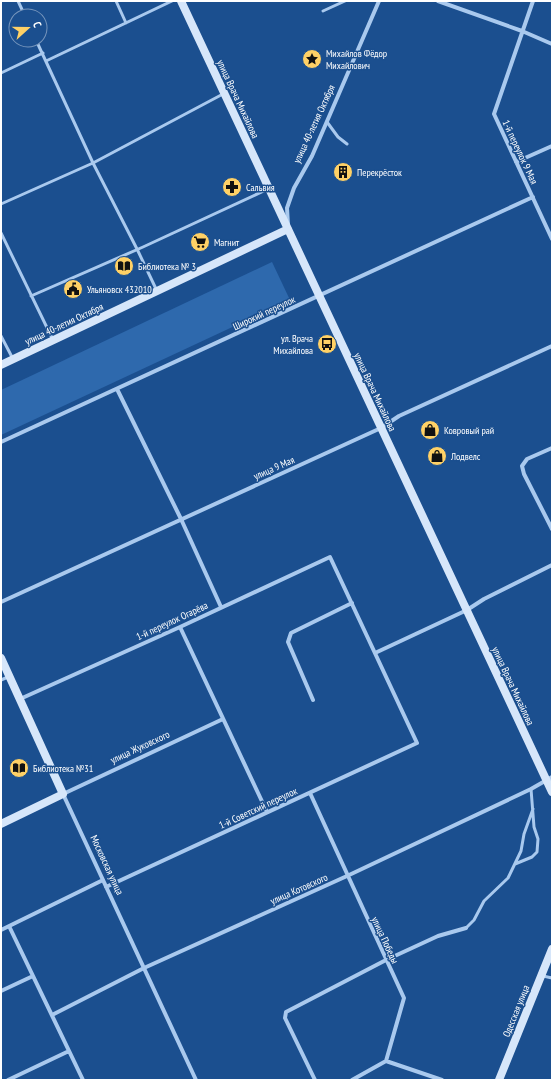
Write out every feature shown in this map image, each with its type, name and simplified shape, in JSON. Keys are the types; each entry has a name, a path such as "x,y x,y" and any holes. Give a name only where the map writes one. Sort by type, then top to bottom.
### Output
{"main road":[{"name":"улица Врача Михайлова","path":"181,1 467,610 549,778 552,792"},
{"name":"улица 40-летия Октября","path":"1,365 288,229"},
{"name":"Московская улица","path":"1,658 63,794"},
{"name":"улица Жуковского","path":"1,824 63,794"},
{"name":"Одесская улица","path":"499,1080 552,949"}],"street":[{"name":"улица 40-летия Октября","path":"288,229 288,208 294,188 312,156 379,1"},
{"path":"438,1 522,31 552,44"},
{"name":"1-й переулок 9 Мая","path":"533,1 494,114 552,239"},
{"path":"516,162 552,146"},
{"name":"Широкий переулок","path":"1,442 533,198"},
{"name":"улица 9 Мая","path":"1,602 381,428 399,416 552,346"},
{"path":"117,389 182,519 221,607"},
{"path":"552,448 527,459 522,466 524,474 552,529"},
{"name":"1-й переулок Огарёва","path":"20,700 330,557 352,603"},
{"path":"313,700 288,642 291,634 352,603 375,653 467,610 484,599 552,565"},
{"path":"180,627 267,812"},
{"name":"1-й Советский переулок","path":"106,887 417,743 375,653"},
{"name":"улица Жуковского","path":"63,794 223,719"},
{"name":"улица Котовского","path":"52,1015 144,968 347,876 531,789 549,778"},
{"name":"улица Победы","path":"310,793 404,998 386,1061"},
{"name":"Московская улица","path":"63,794 196,1080"},
{"path":"1,930 103,880"},
{"path":"9,926 83,1080"},
{"path":"315,1080 285,1018 286,1012 386,960 438,936 466,928"},
{"path":"1,991 33,976"},
{"path":"8,1080 69,1051"},
{"path":"352,1080 386,1061 442,1080"}],"lane":[{"path":"116,1 126,23"},
{"path":"46,61 172,1"},
{"path":"323,11 345,1"},
{"path":"40,48 93,162 157,291"},
{"path":"1,73 43,53"},
{"path":"1,204 93,162 225,93"},
{"path":"327,122 338,137 347,144"},
{"path":"31,296 249,199 270,188"},
{"path":"1,233 53,340"},
{"path":"1,336 13,359"},
{"path":"1,680 9,676"},
{"path":"515,864 532,858 537,852 538,839 534,827 531,789"},
{"path":"466,928 474,920 484,901 508,878 521,851 524,834 533,808"},
{"path":"541,976 552,978"}],"shaded area":[{"path":"272,262 290,300 1,435 1,390"}],"place":[{"name":"Михайлов Фёдор Михайлович","path":"312,59"},
{"name":"Перекрёсток","path":"343,172"},
{"name":"Сальвия","path":"232,187"},
{"name":"Магнит","path":"200,242"},
{"name":"Библиотека № 3","path":"124,266"},
{"name":"Ульяновск 432010","path":"73,289"},
{"name":"ул. Врача Михайлова","path":"327,344"},
{"name":"Ковровый рай","path":"430,430"},
{"name":"Лодвелс","path":"437,456"},
{"name":"Библиотека №31","path":"19,768"}]}
